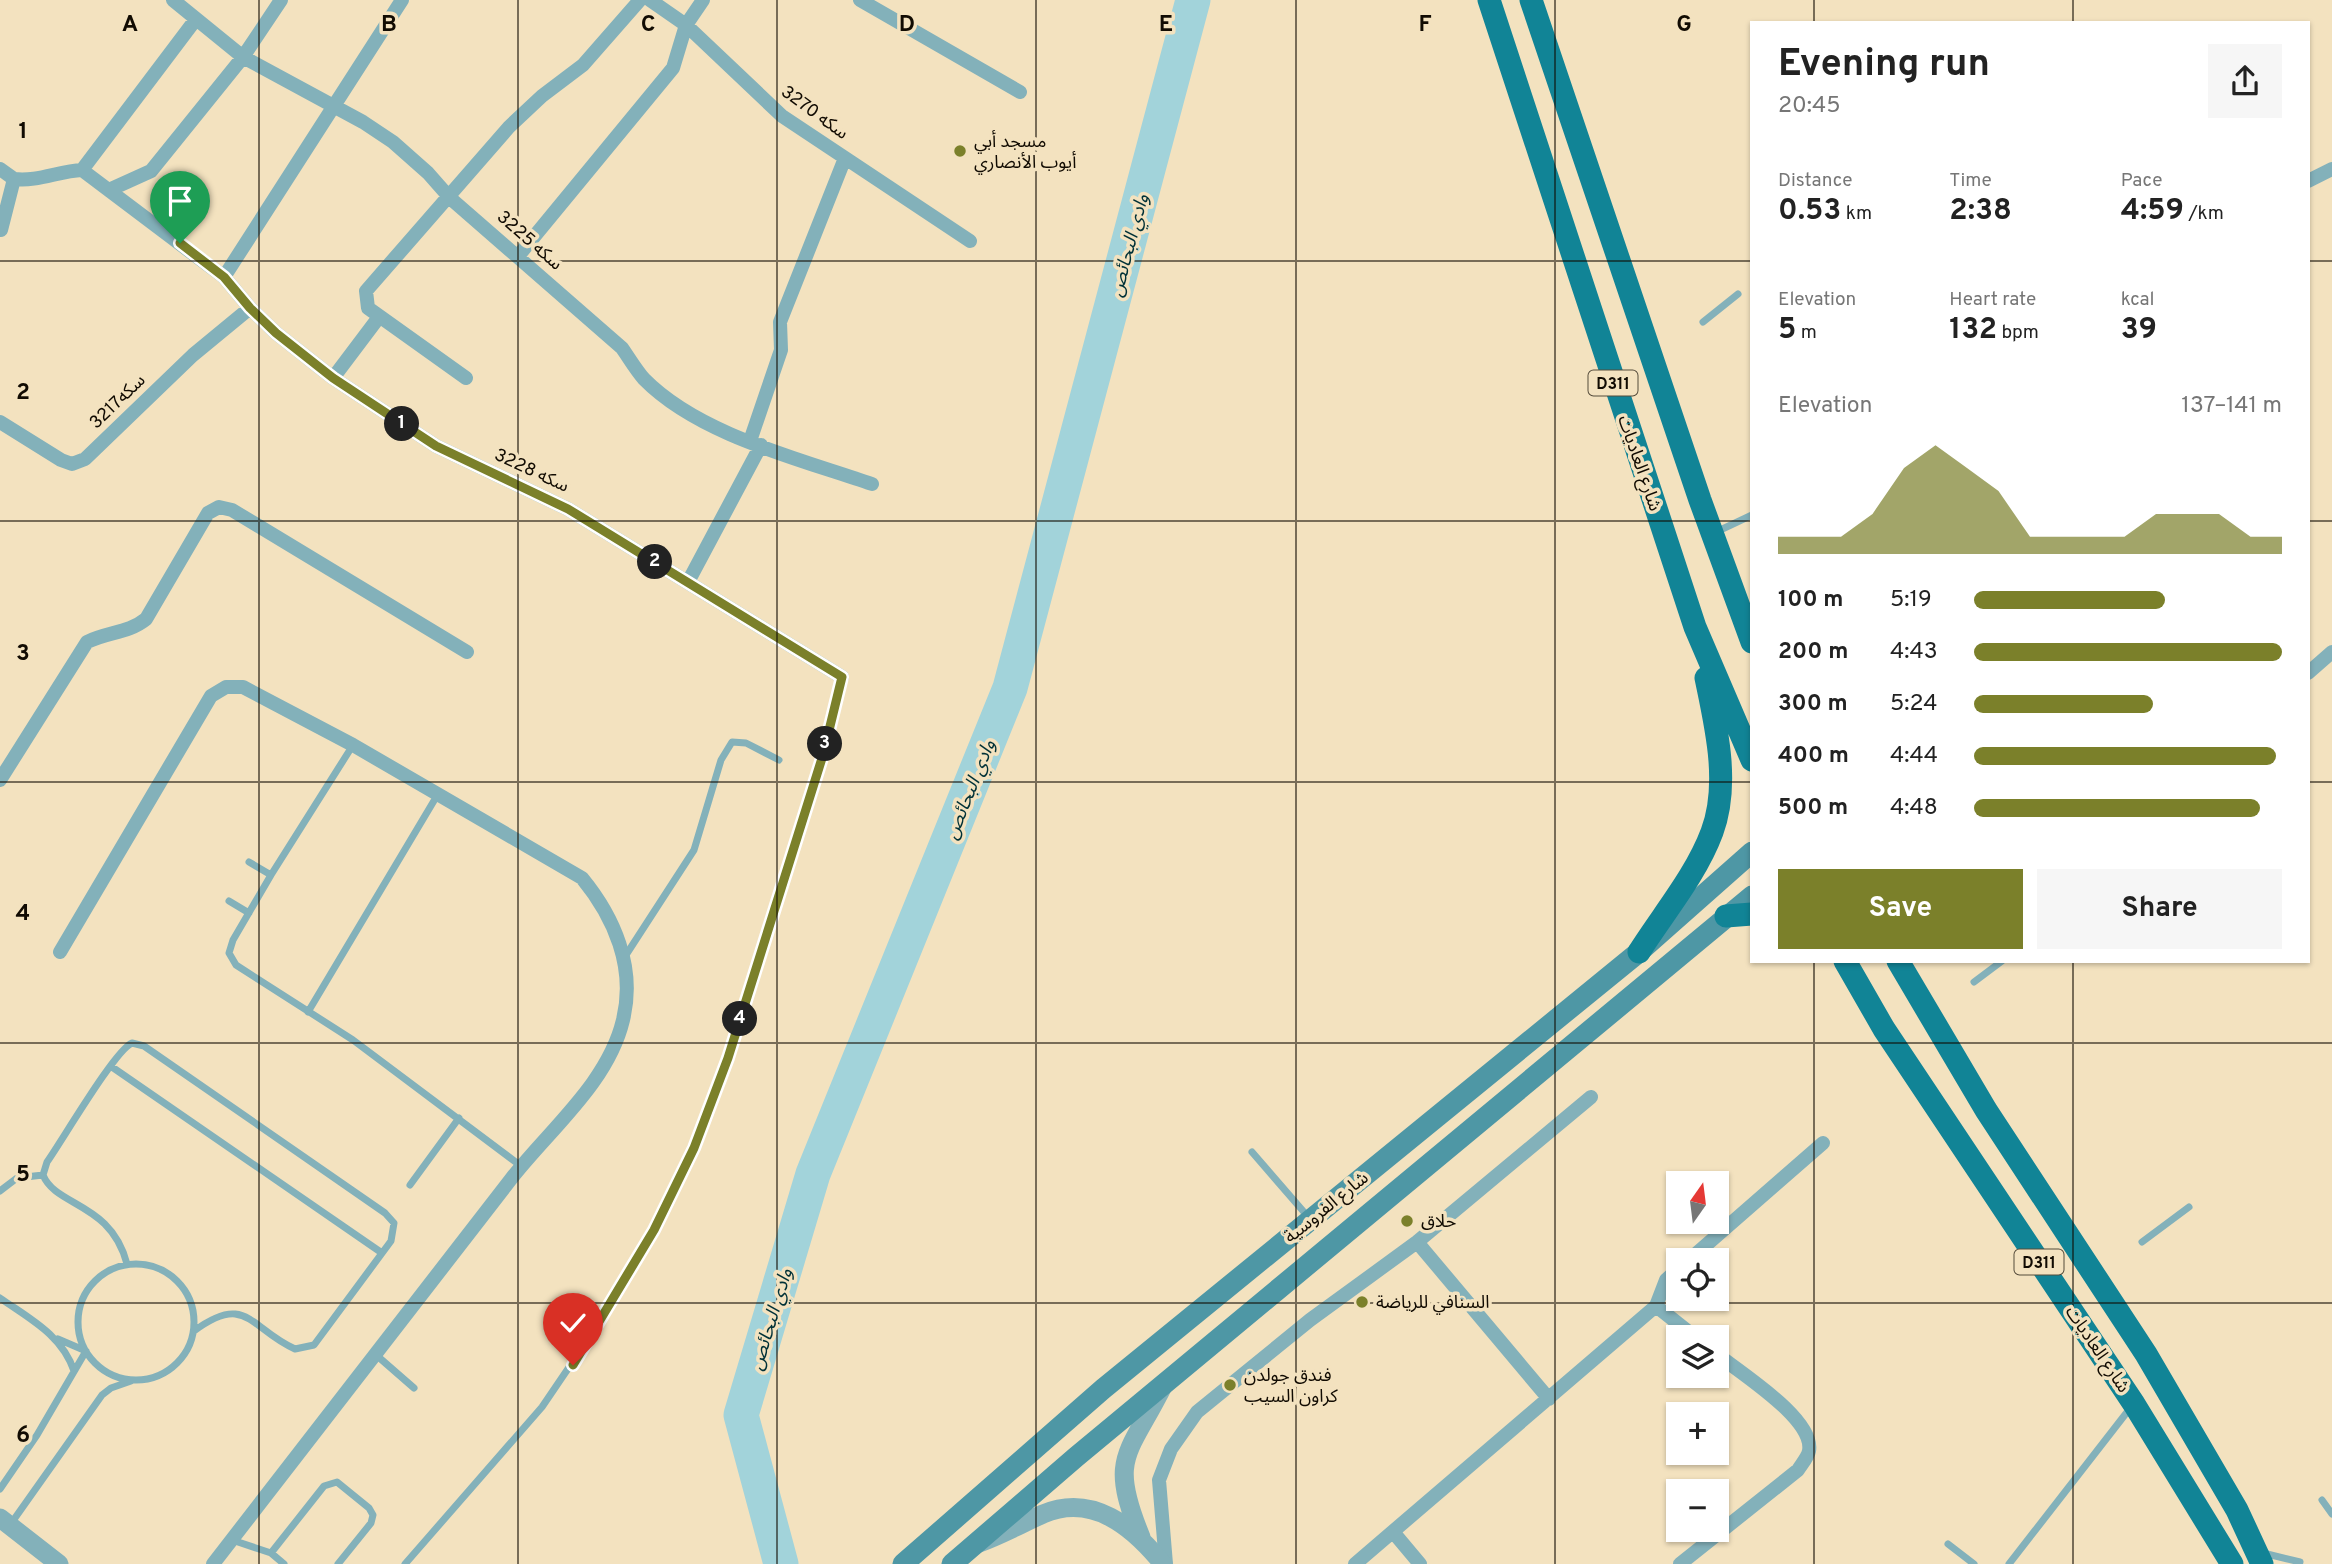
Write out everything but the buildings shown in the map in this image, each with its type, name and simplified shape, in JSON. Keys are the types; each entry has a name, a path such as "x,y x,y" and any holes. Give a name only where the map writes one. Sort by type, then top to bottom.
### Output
{"main road":[{"name":"شارع العاديات","path":"1489,0 1695,627 1750,756"},
{"name":"D311","path":"1531,0 1712,534 1750,637"},
{"path":"1639,952 1697,861 1712,832 1719,803 1720,761 1695,627"},
{"name":"شارع الفروسية","path":"903,1564 1102,1389 1639,952 1750,854"},
{"name":"شارع الفروسية","path":"953,1564 1750,897"},
{"path":"1726,915 1750,914"},
{"name":"شارع العاديات","path":"1846,963 1884,1029 2134,1404 2232,1564"},
{"name":"شارع العاديات","path":"1899,963 1986,1110 2146,1353 2237,1510 2259,1557"}],"street":[{"name":"سكه 3225","path":"173,0 243,57 393,142 428,173 450,198 519,255 622,348 643,377 666,397 755,443 872,484"},
{"path":"109,190 151,172 243,57 281,0"},
{"path":"224,277 401,0"},
{"path":"466,378 368,309 366,291 450,198 509,127 542,96 583,65 640,0"},
{"name":"سكه 3270","path":"650,0 686,25 782,116 970,241"},
{"path":"519,255 673,68 686,25 703,0"},
{"path":"860,0 1020,92"},
{"path":"886,15 894,0"},
{"path":"0,169 14,179 28,181 61,171 82,170 196,19"},
{"path":"688,582 755,443 781,350 780,322 845,158"},
{"path":"2310,180 2332,169"},
{"name":"سكه 3228","path":"82,170 224,277 250,308 333,378 436,446 568,509 842,677"},
{"path":"1,230 14,179"},
{"name":"سكه3217","path":"0,422 61,460 72,464 85,459 193,355 250,308"},
{"path":"333,378 379,317"},
{"path":"0,780 87,642 100,635 133,629 146,619 208,513 219,507 232,510 467,652"},
{"path":"2310,671 2332,652"},
{"path":"60,952 211,696 226,687 243,687 353,745 582,878 601,902 616,929 626,988 624,1018 615,1046 600,1072 521,1166 213,1564"},
{"path":"1164,1564 1159,1480 1171,1449 1197,1412 1310,1320 1417,1242 1591,1097"},
{"path":"1703,1248 1823,1143"},
{"path":"1417,1242 1549,1399"},
{"path":"1355,1564 1656,1306 1666,1280"},
{"path":"1656,1306 1680,1325"},
{"path":"1680,1564 1798,1470 1809,1452 1807,1433 1793,1415 1729,1364"},
{"path":"1142,1538 1125,1492 1122,1468 1127,1449 1163,1386"},
{"path":"975,1544 1005,1534 1045,1513 1074,1507 1096,1509 1142,1538 1164,1564"},
{"path":"5,1521 60,1564"},
{"path":"1394,1533 1420,1564"}],"lane":[{"path":"1703,322 1738,294"},
{"path":"1712,534 1750,516"},
{"path":"405,1564 550,1397 614,1301 654,1230 694,1148 728,1058 823,755 842,677"},
{"path":"623,959 694,850 721,760 732,742 746,743 779,760"},
{"path":"353,745 248,913 230,947 233,961 352,1040 521,1166"},
{"path":"308,1012 438,794"},
{"path":"249,862 271,875"},
{"path":"229,901 248,913"},
{"path":"1975,982 1999,963"},
{"path":"43,1175 47,1162 127,1045 139,1043 390,1217 394,1223 394,1236 382,1253 321,1338 304,1349 285,1345 247,1317 235,1313 211,1318 194,1331"},
{"path":"112,1067 382,1253"},
{"path":"410,1185 459,1118"},
{"path":"1252,1152 1311,1219"},
{"path":"0,1191 18,1178 43,1175"},
{"path":"43,1175 51,1186 108,1224 123,1249 127,1264"},
{"path":"2142,1242 2189,1207"},
{"path":"5,1521 102,1395 111,1388 167,1372 180,1361 194,1331 194,1313 189,1295 178,1280 163,1270 146,1264 127,1264 109,1270 94,1281 83,1297 78,1315 79,1334 86,1352 98,1366 115,1376 134,1380"},
{"path":"0,1298 58,1339 86,1352"},
{"path":"58,1339 75,1371"},
{"path":"0,1489 86,1352"},
{"path":"375,1354 414,1388"},
{"path":"2009,1564 2134,1404"},
{"path":"271,1553 324,1486 337,1482 369,1508 373,1515 371,1523 338,1564"},
{"path":"2322,1500 2332,1514"},
{"path":"231,1540 271,1553 284,1564"},
{"path":"1948,1544 1974,1564"},
{"path":"2259,1557 2300,1562 2298,1564"}],"waterway":[{"name":"وادي البحائص","path":"781,1564 741,1415 813,1174 1010,688 1193,0"}],"place":[{"name":"مسجد أبي أيوب الأنصاري","path":"960,151"},
{"name":"حلاق","path":"1407,1221"},
{"name":"السنافي للرياضة","path":"1362,1302"},
{"name":"فندق جولدن كراون السيب","path":"1230,1385"}],"route":[{"path":"180,243 224,277 276,333 333,378 436,446 568,509 842,677 823,755 728,1058 694,1148 654,1230 614,1301 573,1365"}]}
